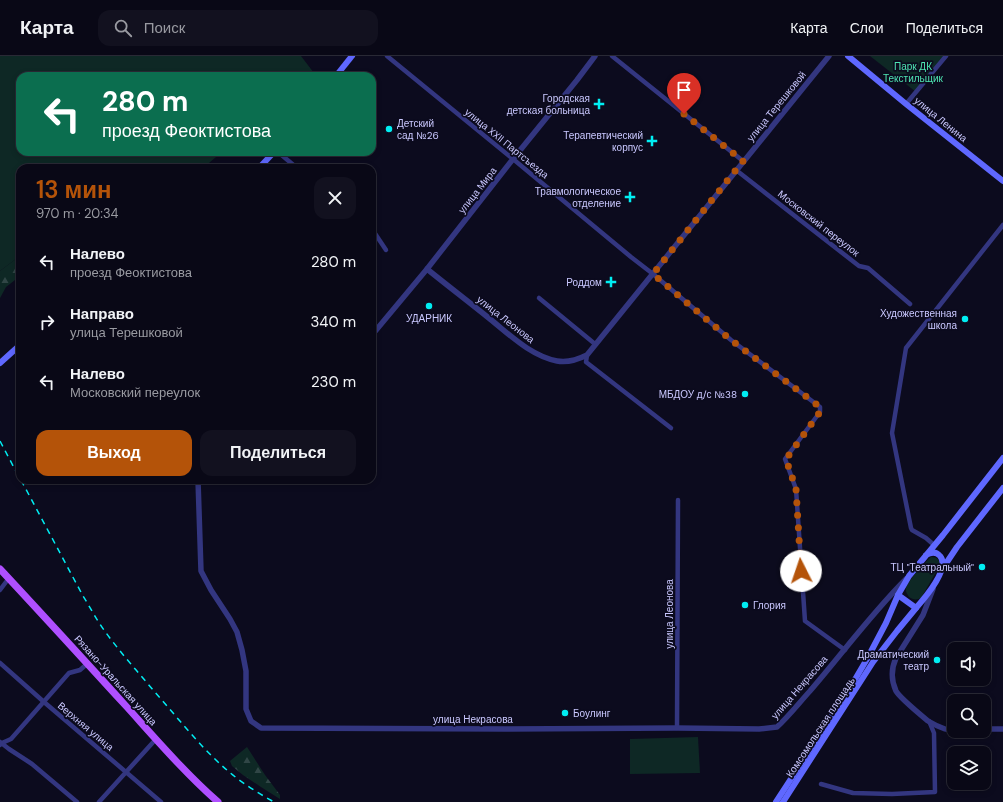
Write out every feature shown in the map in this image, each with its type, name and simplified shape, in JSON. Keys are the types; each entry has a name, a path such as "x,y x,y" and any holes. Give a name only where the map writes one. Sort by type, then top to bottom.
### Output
{"main road":[{"path":"339,72 352,56"},
{"name":"улица Ленина","path":"848,56 1003,182"},
{"path":"263,164 270,156"},
{"path":"0,363 16,349"},
{"path":"776,802 857,676 886,623 898,595 909,576 1003,458"},
{"path":"898,595 916,608 933,587 952,553 1003,488"},
{"path":"926,555 934,552 939,554 943,560 942,569"},
{"name":"Рязано-Уральская улица","path":"0,569 196,782 218,802"},
{"name":"Комсомольская площадь","path":"783,802 873,662 896,631 916,608"}],"street":[{"name":"улица XXII Партсъезда","path":"387,56 653,274 731,340 820,407 820,412 786,459 796,489 805,621 845,650"},
{"name":"улица Мира","path":"376,329 428,269 513,159 596,56"},
{"path":"612,56 743,161"},
{"name":"улица Терешковой","path":"586,355 829,56"},
{"path":"906,104 946,56"},
{"path":"283,156 293,164"},
{"name":"Московский переулок","path":"736,170 859,266 868,268 910,304"},
{"path":"934,545 911,528 892,433 906,348 1003,225"},
{"path":"376,236 386,250"},
{"name":"улица Леонова","path":"428,269 536,354 558,361 577,360 586,355"},
{"path":"538,298 595,344"},
{"path":"586,355 586,362 671,428"},
{"name":"улица Некрасова","path":"198,484 201,571 237,632 246,671 246,709 251,721 261,728 760,729 777,727 786,719 890,595 909,576"},
{"name":"улица Леонова","path":"677,728 678,500"},
{"path":"0,590 9,578"},
{"path":"933,587 923,615 896,658 893,665 892,675 897,693 929,721 947,730"},
{"path":"890,595 898,595"},
{"path":"916,608 923,615"},
{"name":"Верхняя улица","path":"0,663 161,802"},
{"path":"77,802 32,764 1,743 10,739 69,673 80,670 88,663"},
{"path":"821,784 853,793 892,794 935,792 934,733 929,721"},
{"path":"991,729 1003,729"},
{"path":"99,802 156,739"}],"green space":[{"path":"0,56 301,56 313,72 16,72 16,156 217,156 208,164 16,164 16,259 0,271"},
{"name":"Парк ДК Текстильщик","path":"870,56 945,56 916,92"},
{"path":"16,259 16,279 6,287 0,298 0,271"},
{"path":"931,557 938,559 939,567 921,598 912,599 906,592 907,585"},
{"path":"698,737 700,773 630,774 630,739"},
{"path":"247,747 280,795 280,799 232,766 230,761"}],"railway":[{"path":"0,441 16,471"},
{"path":"23,484 83,596 101,626 116,646 208,753 239,780 274,802"}],"place":[{"name":"Городская детская больница","path":"599,104"},
{"name":"Детский сад №26","path":"389,129"},
{"name":"Терапевтический корпус","path":"652,141"},
{"name":"Травмологическое отделение","path":"630,197"},
{"name":"Роддом","path":"611,282"},
{"name":"УДАРНИК","path":"429,306"},
{"name":"Художественная школа","path":"965,319"},
{"name":"МБДОУ д/с №38","path":"745,394"},
{"name":"ТЦ \"Театральный\"","path":"982,567"},
{"name":"Глория","path":"745,605"},
{"name":"Драматический театр","path":"937,660"},
{"name":"Боулинг","path":"565,713"}],"route":[{"path":"684,114 743,161 653,274 731,340 820,407 820,412 786,459 796,489 801,571"}]}
